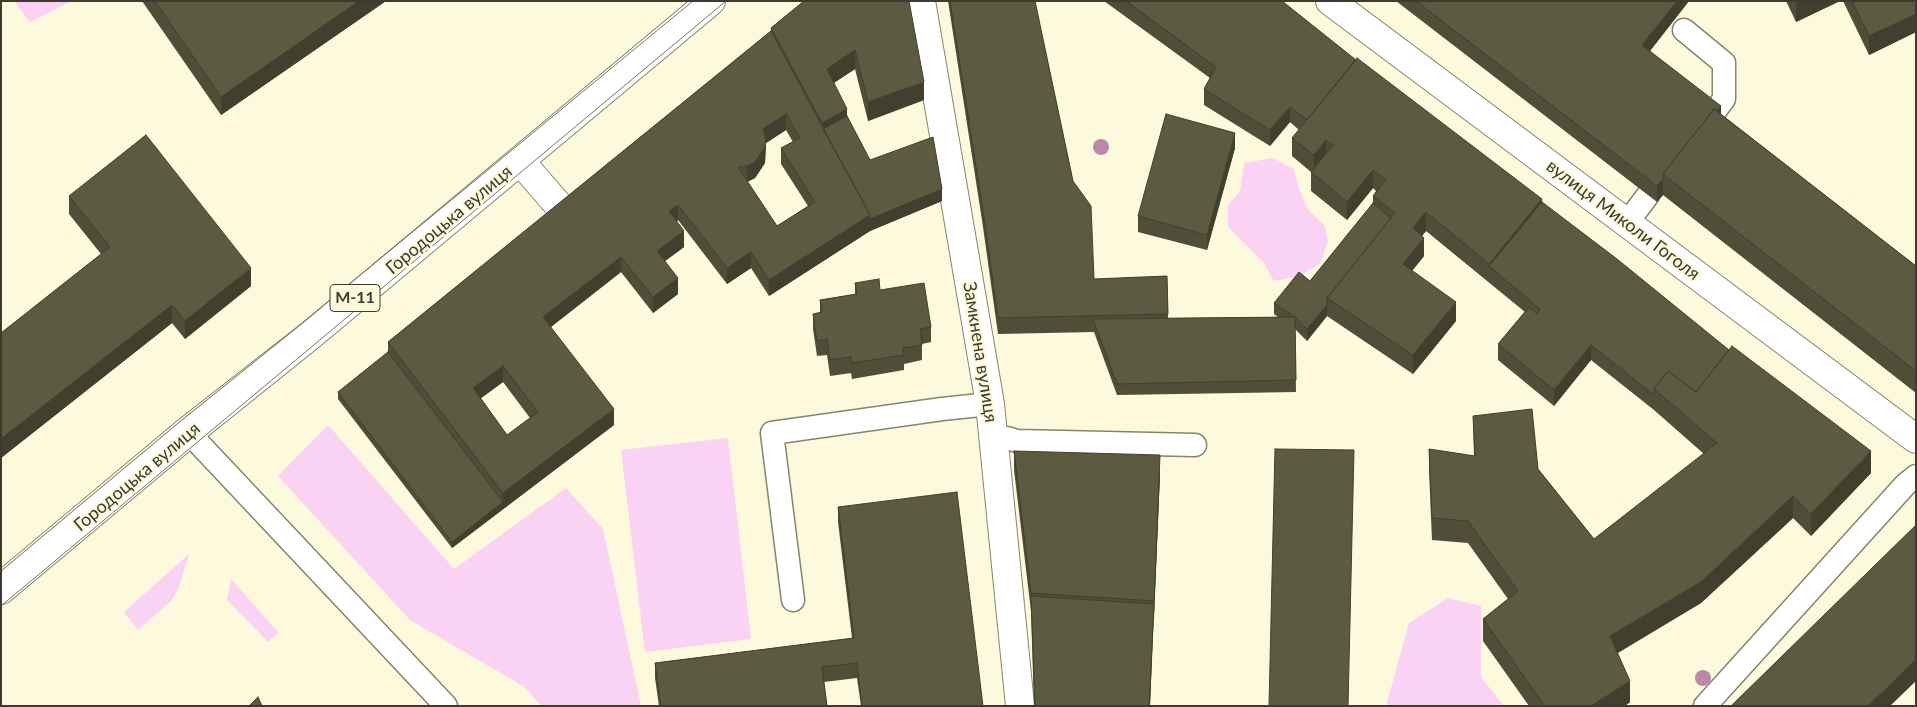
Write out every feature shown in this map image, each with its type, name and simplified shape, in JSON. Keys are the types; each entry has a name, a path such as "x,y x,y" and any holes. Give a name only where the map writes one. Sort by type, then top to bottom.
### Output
{"street":[{"name":"Городоцька вулиця","path":"1,590 712,1"},
{"name":"Замкнена вулиця","path":"921,1 990,404 1020,706"},
{"name":"вулиця Миколи Гоголя","path":"1330,1 1627,223 1913,431"},
{"path":"520,161 566,214"}],"lane":[{"path":"1684,30 1724,63 1724,99 1712,115"},
{"path":"1627,223 1648,195"},
{"path":"793,600 772,433 990,404"},
{"path":"189,433 446,706"},
{"path":"994,441 1007,438 1017,441 1195,445"},
{"path":"1705,706 1906,484 1916,476"}],"shaded area":[{"path":"14,1 72,1 30,22"},
{"path":"1273,158 1294,169 1299,189 1309,211 1325,226 1328,242 1320,264 1299,276 1274,281 1263,262 1228,227 1228,205 1240,191 1244,163"},
{"path":"328,425 454,569 566,488 603,529 641,706 541,706 526,688 410,620 278,476"},
{"path":"728,438 751,639 645,652 621,450"},
{"path":"189,554 179,587 171,601 138,630 124,612"},
{"path":"231,579 279,633 268,642 227,600"},
{"path":"1448,598 1481,606 1481,677 1504,706 1386,706 1409,623"}],"building":[{"path":"155,1 359,1 221,97"},
{"path":"804,1 909,1 924,82 868,102 855,50 827,69 847,109 822,123 771,28"},
{"path":"950,1 1035,1 1073,181 1091,206 1094,279 1167,276 1168,314 998,318"},
{"path":"1126,1 1282,1 1356,60 1307,120 1290,107 1270,130 1204,89 1216,67"},
{"path":"1416,1 1677,1 1642,45 1721,106 1717,111 1714,109 1663,174 1663,179 1657,186"},
{"path":"1852,1 1916,1 1916,14 1869,36"},
{"path":"771,31 870,215 769,280 751,252 727,268 678,205 669,211 684,231 657,251 678,278 653,297 621,257 543,317 614,409 503,493 388,342","holes":["786,114 800,138 781,148 815,202 777,226 738,167 747,166 755,162 765,147 766,138 763,129","503,366 538,412 507,435 473,388"]},
{"path":"1357,58 1542,199 1489,264 1426,212 1413,228 1424,238 1403,264 1456,302 1413,355 1327,298 1395,213 1373,196 1386,180 1373,170 1347,202 1311,172 1333,145 1326,140 1314,155 1292,138"},
{"path":"1714,109 1916,266 1916,371 1663,174"},
{"path":"1166,114 1235,133 1207,235 1138,216"},
{"path":"847,116 870,160 933,137 942,189 870,219 870,215 823,129"},
{"path":"146,135 251,268 185,321 172,305 1,439 1,333 110,247 69,196"},
{"path":"1542,202 1617,259 1729,350 1696,392 1668,371 1654,389 1654,395 1591,345 1554,390 1498,344 1529,307 1537,314 1540,309 1489,266"},
{"path":"1373,203 1391,218 1327,298 1327,305 1307,329 1295,317 1274,303 1299,272 1310,281"},
{"path":"879,279 880,290 924,283 931,327 920,329 922,345 903,348 904,355 852,363 851,357 830,360 827,339 817,341 813,314 822,312 820,300 857,294 855,283"},
{"path":"1295,317 1296,380 1117,384 1093,319"},
{"path":"1732,346 1871,451 1811,514 1793,496 1701,582 1610,636 1630,681 1591,706 1545,706 1483,619 1518,591 1468,521 1432,518 1429,449 1475,456 1473,416 1532,409 1538,469 1594,539 1717,443 1654,389 1668,371 1696,392"},
{"path":"388,352 503,502 452,542 338,392"},
{"path":"1275,449 1354,450 1348,706 1269,706"},
{"path":"1014,451 1160,455 1154,601 1031,593"},
{"path":"957,492 983,706 862,706 857,663 822,667 827,706 661,706 655,663 854,638 838,507"},
{"path":"1916,525 1916,659 1868,706 1731,706"},
{"path":"1031,596 1154,604 1149,706 1035,706"},
{"path":"258,697 262,706 249,706"}],"tram line":[{"path":"1,568 178,420 302,323 693,1"},
{"path":"1,606 726,1"}]}
